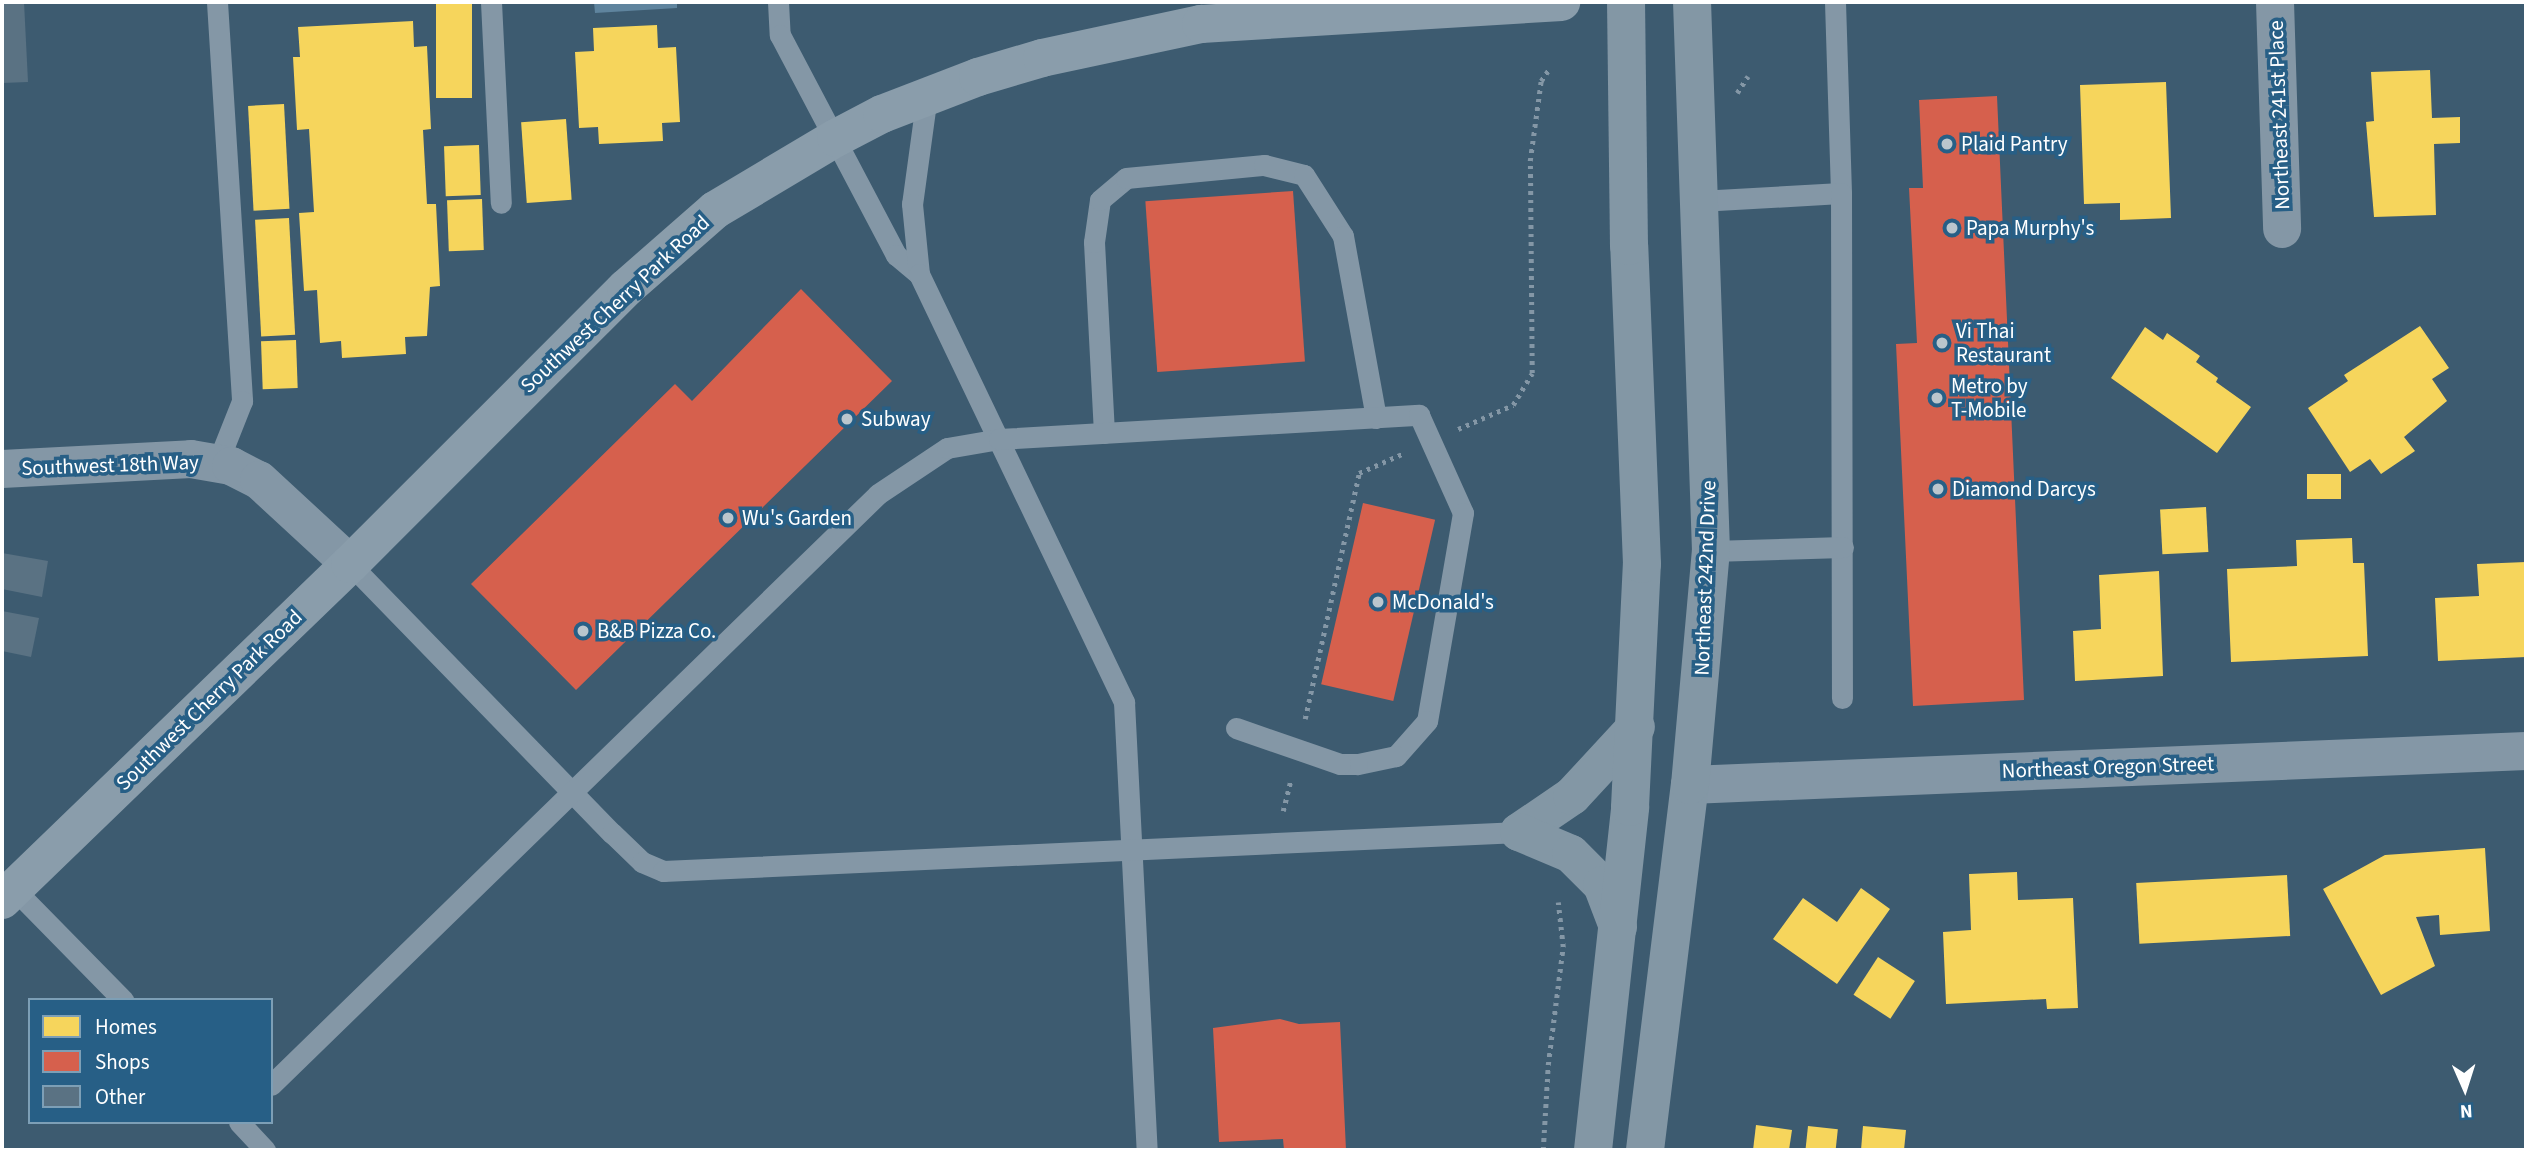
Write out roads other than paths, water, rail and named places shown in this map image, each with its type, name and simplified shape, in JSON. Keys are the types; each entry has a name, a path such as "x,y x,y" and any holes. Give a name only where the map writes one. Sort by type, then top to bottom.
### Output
{"highway":[{"path":"1592,1150 1618,927 1636,727 1642,564 1629,246 1626,2"},
{"name":"Northeast 242nd Drive","path":"1645,1150 1690,785 1711,551 1692,2"},
{"path":"1519,832 1572,796 1636,727"},
{"path":"1519,832 1571,854 1602,885 1618,927"}],"main road":[{"name":"Southwest Cherry Park Road","path":"8,894 350,564 626,288 715,210 836,138 928,96 1042,58 1201,24 1561,2"}],"street":[{"name":"Northeast 241st Place","path":"2275,2 2282,229"},
{"name":"Southwest 18th Way","path":"2,470 191,459 218,464 259,480 350,564"},
{"name":"Northeast Oregon Street","path":"1690,785 2526,751"}],"lane":[{"path":"217,2 242,401 218,464"},
{"path":"491,2 501,203"},
{"path":"778,2 780,35 896,255 919,274"},
{"path":"1835,2 1841,193 1842,698"},
{"path":"928,96 912,191 919,274 1124,702 1147,1150"},
{"path":"1104,433 1094,242 1100,200 1126,178 1264,165 1304,175 1343,236 1376,418"},
{"path":"1699,201 1841,193"},
{"path":"273,1083 878,494 947,449 999,439 1419,415 1463,513 1427,721 1412,743 1396,756 1376,763 1340,764 1236,728"},
{"path":"1711,551 1843,547"},
{"path":"350,564 642,862 663,871 1131,847 1519,832"},
{"path":"8,894 121,998"},
{"path":"241,1124 265,1150"}],"water":[{"path":"594,2 677,2 677,8 595,13"}],"place":[{"name":"Plaid Pantry","path":"1947,144"},
{"name":"Papa Murphy's","path":"1952,228"},
{"name":"Vi Thai Restaurant","path":"1942,343"},
{"name":"Metro by T-Mobile","path":"1937,398"},
{"name":"Subway","path":"847,419"},
{"name":"Diamond Darcys","path":"1938,489"},
{"name":"Wu's Garden","path":"728,518"},
{"name":"McDonald's","path":"1378,602"},
{"name":"B&B Pizza Co.","path":"583,631"}]}
